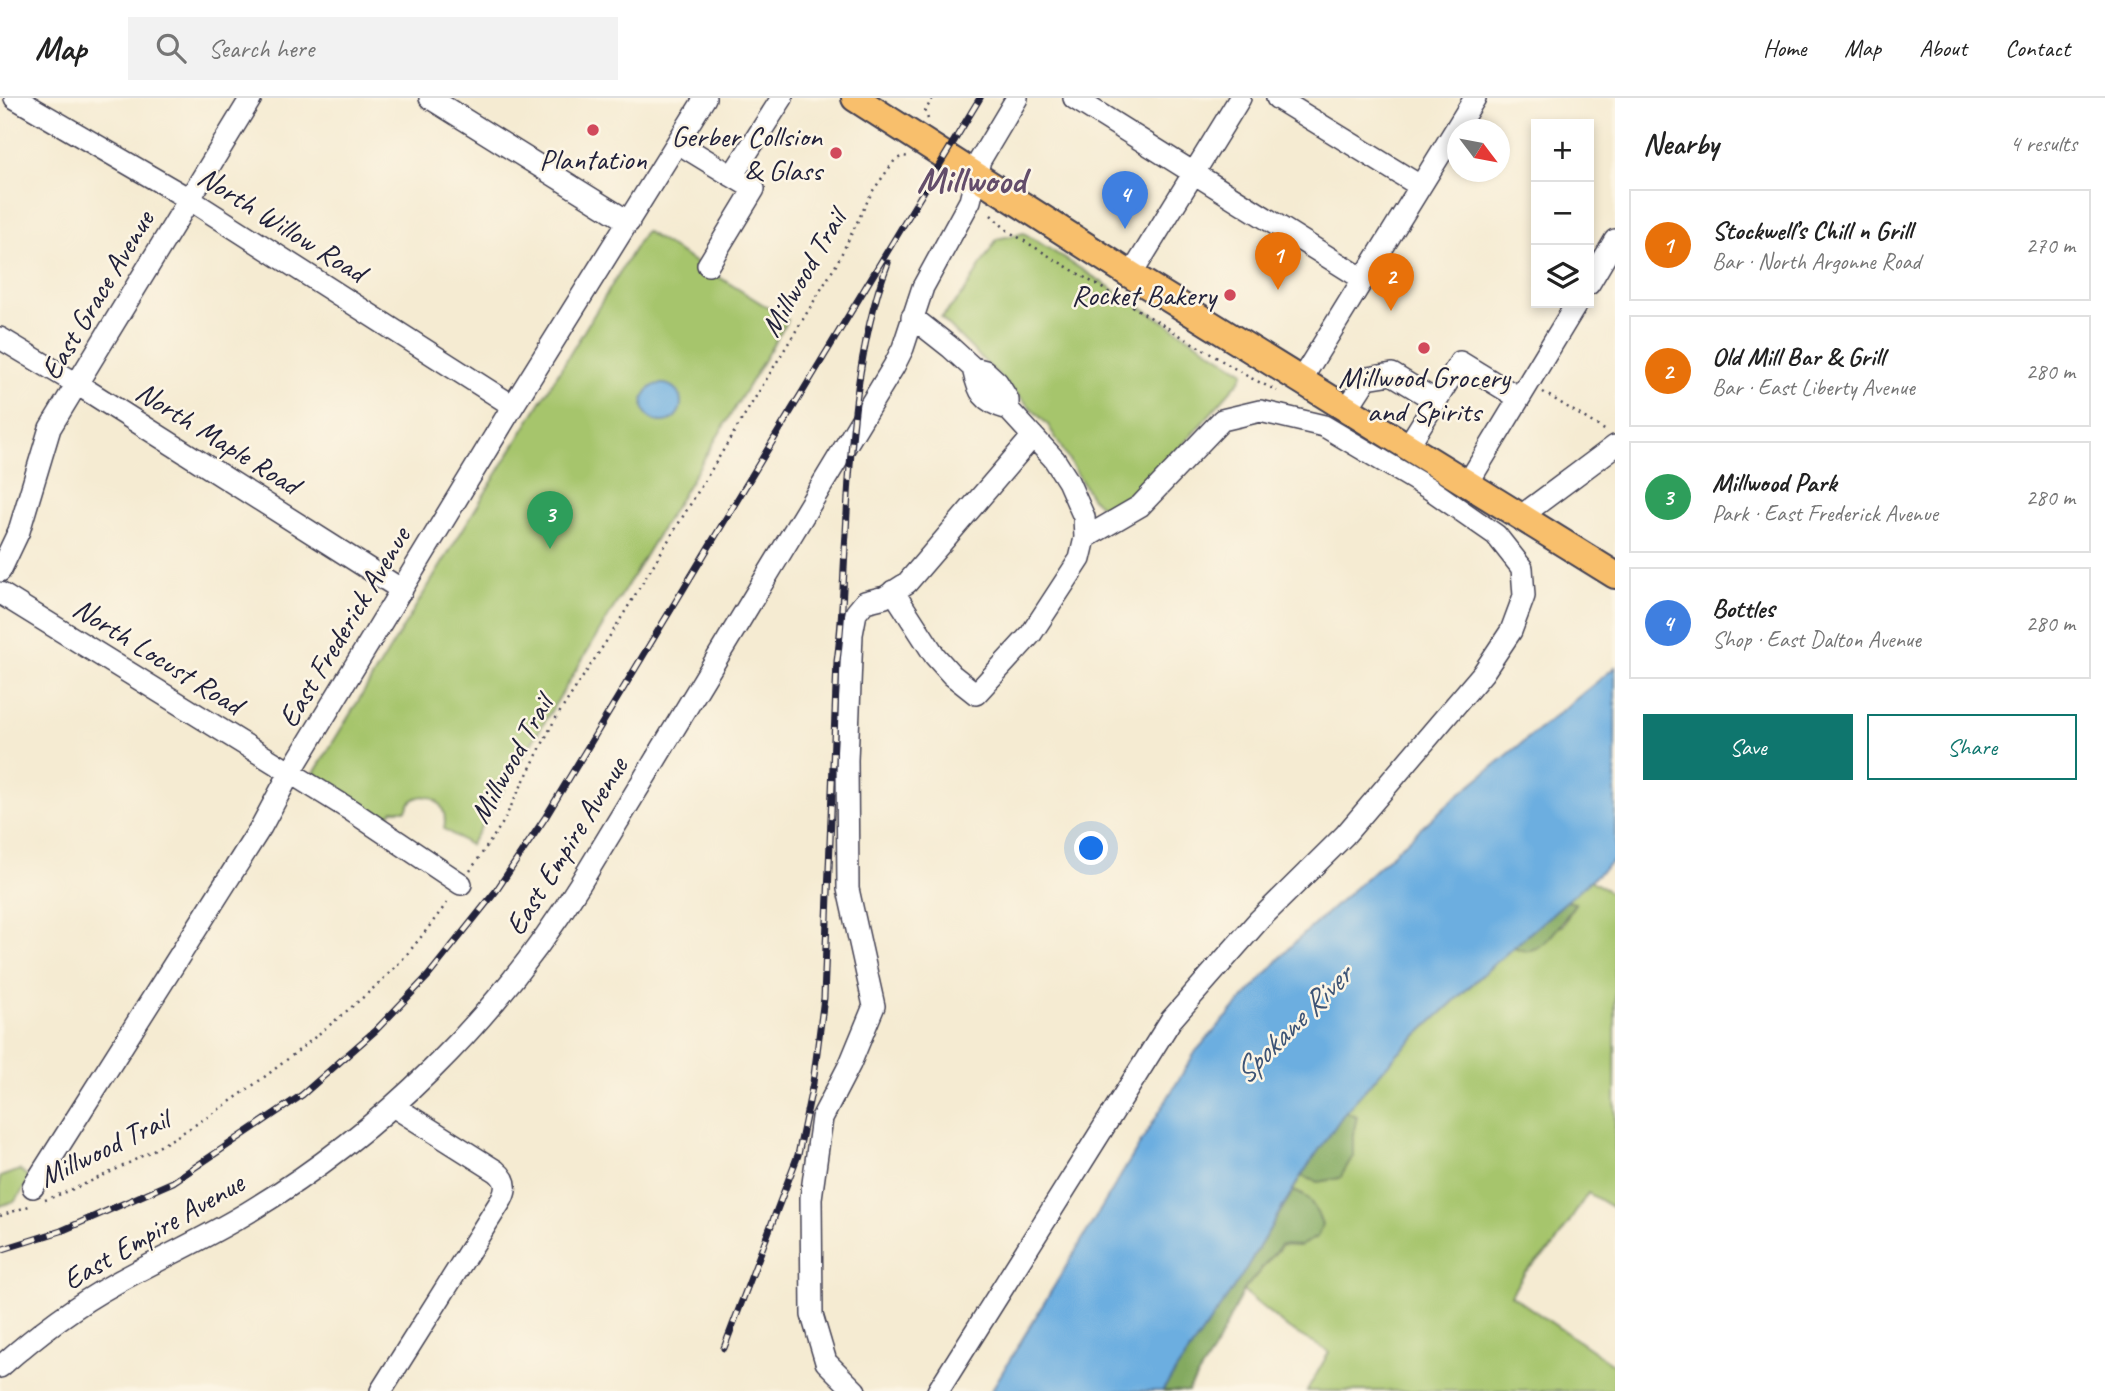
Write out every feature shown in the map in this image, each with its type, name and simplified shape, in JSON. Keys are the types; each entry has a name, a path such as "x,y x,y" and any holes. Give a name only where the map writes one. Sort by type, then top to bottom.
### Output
{"main road":[{"path":"855,98 1131,275 1615,575"}],"street":[{"name":"North Willow Road","path":"15,98 190,199 513,406"},
{"name":"East Grace Avenue","path":"0,571 19,531 50,428 251,98"},
{"path":"430,98 629,222"},
{"name":"East Frederick Avenue","path":"33,1187 261,827 290,773 513,406 705,98"},
{"path":"732,176 782,98"},
{"name":"East Empire Avenue","path":"0,1367 41,1332 97,1295 216,1231 306,1175 393,1106 479,1023 560,916 894,366 928,275 970,201 984,152 1017,98"},
{"path":"1074,98 1363,279"},
{"path":"1131,275 1240,98"},
{"path":"1277,98 1420,186"},
{"path":"1301,380 1475,98"},
{"path":"678,143 754,189 708,265"},
{"path":"1594,276 1615,240"},
{"path":"1468,484 1574,308"},
{"path":"893,592 935,656 952,675 976,694 1031,634 1080,559 1085,538 1084,517 1054,458 1008,409 993,405 986,399 977,388 973,368 950,346 912,317"},
{"name":"North Maple Road","path":"0,338 402,590"},
{"path":"1408,446 1460,362 1524,391"},
{"path":"1347,409 1367,378 1392,374 1436,401"},
{"path":"938,1391 1171,1020 1259,920 1345,835 1483,673 1511,631 1524,596 1522,568 1496,535 1452,504 1324,426 1260,411 1222,420 1140,506 1085,538"},
{"path":"856,1391 827,1362 812,1315 811,1198 822,1118 850,1064 874,1006 848,889 847,760 856,613 865,603 885,597 907,583 1033,436"},
{"path":"1521,516 1615,446"},
{"name":"North Locust Road","path":"0,593 349,809 461,884"},
{"path":"382,1391 502,1199 506,1183 496,1171 393,1106"}],"path":[{"path":"929,120 925,111 933,98"},
{"name":"Millwood Trail","path":"0,1216 59,1195 121,1168 190,1129 282,1064 384,977 410,950 461,884 502,824 558,714 620,621 836,265 872,192 895,160"},
{"path":"1524,391 1615,436"}],"green space":[{"path":"645,231 788,320 470,845 444,829 442,809 437,802 424,796 411,802 406,810 393,810 383,823 313,775"},
{"path":"1024,233 1244,372 1241,379 1126,509 1105,510 1091,497 1048,425 941,318 963,294 997,239"},
{"path":"1590,880 1615,895 1615,1209 1588,1193 1553,1247 1525,1272 1511,1295 1615,1366 1615,1391 1307,1391 1329,1352 1289,1329 1243,1291 1282,1245 1300,1246 1303,1194 1293,1191 1301,1176 1318,1182 1353,1156 1353,1134 1357,1117 1345,1112 1397,1054 1514,946 1518,950 1563,925 1575,904 1566,901"},
{"path":"1566,901 1575,903 1557,929 1541,945 1532,950 1514,946"},
{"path":"1345,1112 1357,1116 1353,1134 1353,1156 1340,1178 1318,1182 1301,1176"},
{"path":"20,1170 31,1179 15,1201 0,1206 0,1177"},
{"path":"1293,1191 1309,1200 1315,1209 1322,1225 1317,1237 1300,1246 1281,1245 1243,1291 1213,1352 1188,1391 1162,1391 1241,1277"}],"water":[{"path":"662,384 675,390 681,403 675,416 662,422 649,416 643,403 649,390"},
{"name":"Spokane River","path":"1615,667 1615,859 1485,972 1397,1054 1345,1112 1301,1176 1241,1277 1162,1391 991,1391 1196,1051 1293,944 1451,801"}],"railway":[{"path":"0,1250 61,1231 173,1182 302,1095 376,1030 428,976 496,891 545,818 980,98"},
{"path":"724,1348 798,1155 813,1083 824,998 837,661 853,431 869,327 888,263"}],"place":[{"name":"Plantation","path":"593,130"},
{"name":"Gerber Collsion & Glass","path":"836,153"},
{"name":"Bottles","path":"1125,229"},
{"name":"Stockwell’s Chill n Grill","path":"1278,290"},
{"name":"Rocket Bakery","path":"1230,295"},
{"name":"Old Mill Bar & Grill","path":"1391,311"},
{"name":"Millwood Grocery and Spirits","path":"1424,348"},
{"name":"Millwood Park","path":"550,549"}],"district":[{"name":"Millwood","path":"971,179"}]}
